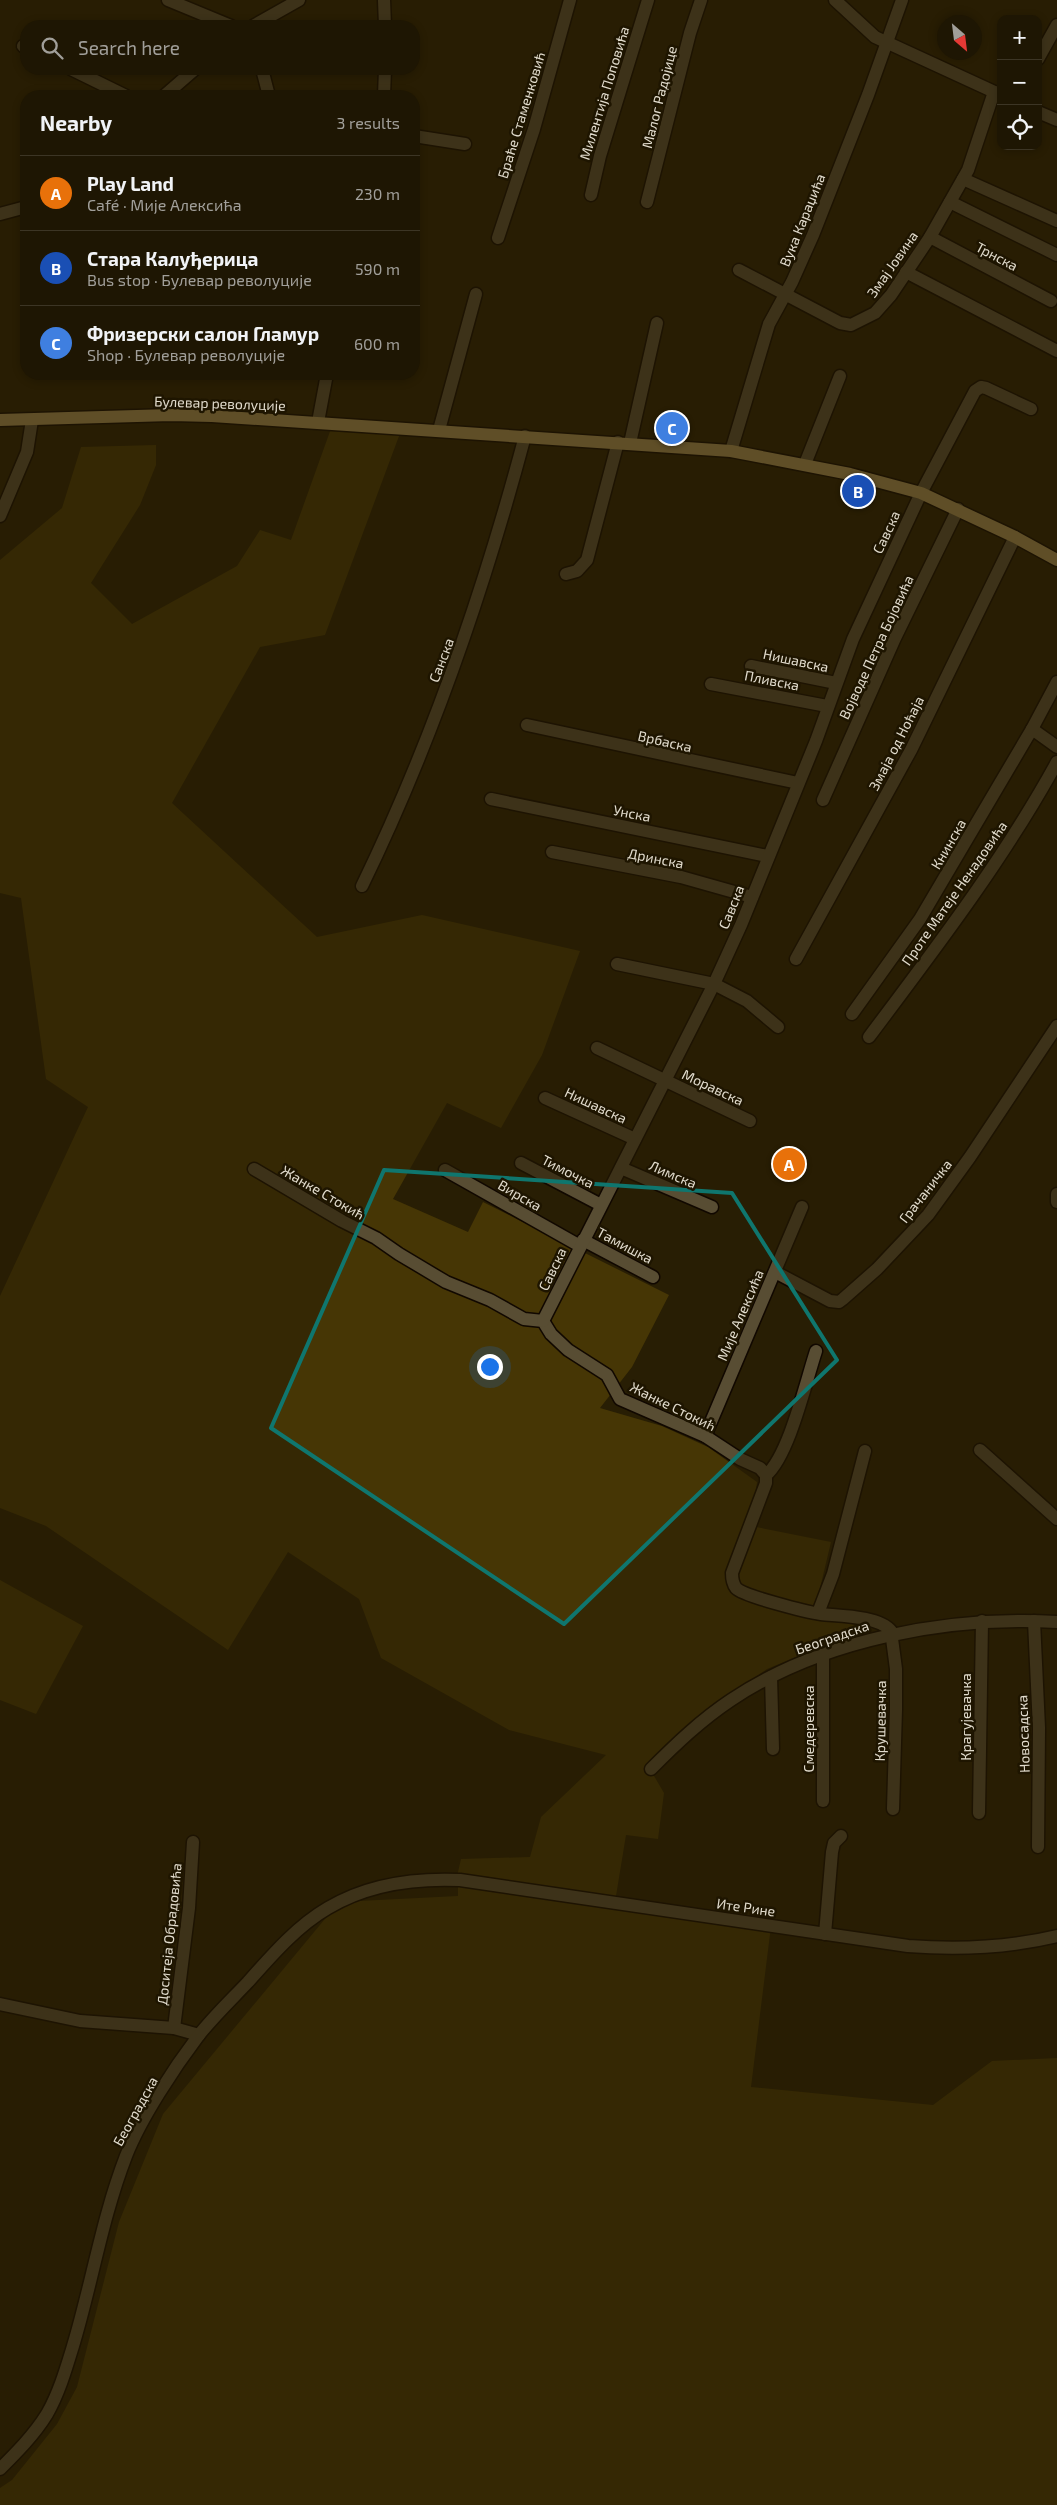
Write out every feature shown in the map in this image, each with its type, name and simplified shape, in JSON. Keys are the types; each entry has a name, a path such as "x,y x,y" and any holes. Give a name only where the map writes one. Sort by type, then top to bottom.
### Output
{"main road":[{"name":"Булевар револуције","path":"0,420 171,415 318,422 731,451 805,464 921,493 1015,537 1057,560"}],"street":[{"path":"168,0 216,20"},
{"path":"264,20 299,0"},
{"path":"384,0 385,20"},
{"name":"Браће Стаменковић","path":"498,238 507,216 548,82 570,0"},
{"name":"Милентија Поповића","path":"592,195 600,156 648,0"},
{"name":"Малог Радојице","path":"647,202 686,50 701,0"},
{"path":"835,0 875,37 887,44 997,94"},
{"name":"Вука Караџића","path":"731,451 770,324 813,235 887,44 902,0"},
{"path":"1042,52 1057,25"},
{"path":"83,75 114,90"},
{"path":"175,90 189,75"},
{"path":"264,75 267,90"},
{"path":"384,90 385,75"},
{"name":"Змај Јовина","path":"739,270 840,323 851,325 876,313 930,237 963,180 997,96"},
{"path":"1042,114 1057,120"},
{"path":"420,137 465,144"},
{"path":"963,180 1057,221"},
{"path":"950,202 1057,255"},
{"path":"0,214 20,209"},
{"name":"Трнска","path":"930,237 1051,300"},
{"path":"906,272 1057,351"},
{"path":"438,430 476,294"},
{"path":"566,574 577,571 587,560 624,443 657,323"},
{"path":"805,464 840,376"},
{"path":"318,422 326,380"},
{"path":"921,493 976,390 986,388 1031,410"},
{"path":"0,516 28,452 32,420"},
{"name":"Санска","path":"362,886 405,794 455,665 509,495 525,436"},
{"name":"Савска","path":"543,1321 563,1285 634,1139 714,984 752,897 798,783 853,638 921,493"},
{"name":"Војводе Петра Бојовића","path":"822,800 895,638 958,509"},
{"name":"Змаја од Ноћаја","path":"796,959 911,750 1015,537"},
{"name":"Нишавска","path":"751,666 836,683"},
{"name":"Книнска","path":"852,1014 920,919 1032,730 1057,682"},
{"name":"Пливска","path":"711,684 827,706"},
{"name":"Врбаска","path":"527,725 798,783"},
{"path":"1032,730 1057,747"},
{"name":"Проте Матеје Ненадовића","path":"869,1038 971,897 1057,762"},
{"name":"Унска","path":"491,799 767,856"},
{"name":"Дринска","path":"552,852 681,877 752,897"},
{"path":"617,964 714,984 746,1001 778,1027"},
{"name":"Грачаничка","path":"775,1272 830,1301 839,1302 843,1299 877,1268 928,1215 970,1157 1057,1026"},
{"name":"Моравска","path":"597,1048 750,1121"},
{"name":"Нишавска","path":"546,1098 634,1139"},
{"name":"Тимочка","path":"522,1163 602,1205"},
{"name":"Лимска","path":"621,1168 712,1207"},
{"name":"Жанке Стокић","path":"254,1170 342,1222 376,1238 446,1282 490,1300 518,1316 543,1321 551,1334 568,1350 607,1375 620,1399 705,1436 740,1459 760,1468 766,1475"},
{"name":"Вирска","path":"445,1170 582,1243"},
{"path":"1057,1194 1057,1202"},
{"name":"Мије Алексића","path":"705,1436 802,1207"},
{"name":"Тамишка","path":"582,1243 653,1277"},
{"path":"816,1351 791,1429 773,1469 766,1475 766,1483 732,1573 733,1583 744,1594 818,1613 874,1622 887,1627 892,1634"},
{"path":"980,1450 1057,1520"},
{"path":"818,1613 833,1574 865,1451"},
{"name":"Крагујевачка","path":"979,1813 982,1621"},
{"name":"Новосадска","path":"1034,1621 1039,1728 1038,1847"},
{"name":"Београдска","path":"650,1769 704,1720 745,1691 771,1677 823,1656 892,1634 962,1622 1057,1622"},
{"name":"Крушевачка","path":"892,1634 896,1709 893,1809"},
{"name":"Смедеревска","path":"823,1656 823,1801"},
{"path":"771,1677 773,1749"},
{"path":"824,1934 832,1852 834,1843 841,1836"},
{"name":"Доситеја Обрадовића","path":"174,2028 189,1908 193,1842"},
{"name":"Београдска","path":"0,2469 32,2436 56,2397 84,2308 102,2226 127,2155 158,2096 199,2035 266,1962 311,1919 328,1908 369,1890 431,1879"},
{"name":"Ите Рине","path":"431,1879 460,1880 602,1899 908,1946 961,1949 1007,1946 1057,1936"},
{"path":"0,2004 80,2021 174,2028 199,2035"}],"highlighted area":[{"path":"384,1170 732,1193 837,1360 564,1624 271,1428"}],"shaded area":[{"path":"333,423 402,428 325,635 260,647 172,803 317,937 422,915 580,951 542,1055 501,1128 447,1103 393,1199 468,1232 483,1202 669,1295 632,1367 600,1408 662,1426 708,1447 757,1482 751,1526 831,1542 815,1609 864,1629 767,1669 698,1716 647,1764 664,1793 658,1839 626,1835 615,1902 771,1926 751,2087 933,2105 992,2061 1057,2058 1057,2505 0,2505 0,2488 12,2480 57,2424 77,2387 119,2222 163,2114 339,1902 458,1896 458,1872 461,1859 530,1857 541,1817 606,1755 509,1730 381,1658 359,1599 288,1552 228,1650 46,1526 0,1508 0,1296 88,1107 46,1079 21,898 0,893 0,560 62,508 81,447 156,445 156,465 140,505 91,583 132,624 237,566 260,530 291,540"},
{"path":"0,1580 83,1626 36,1714 0,1700"}],"place":[{"name":"Фризерски салон Гламур","path":"672,428"},
{"name":"Стара Калуђерица","path":"858,491"},
{"name":"Play Land","path":"789,1164"}]}
